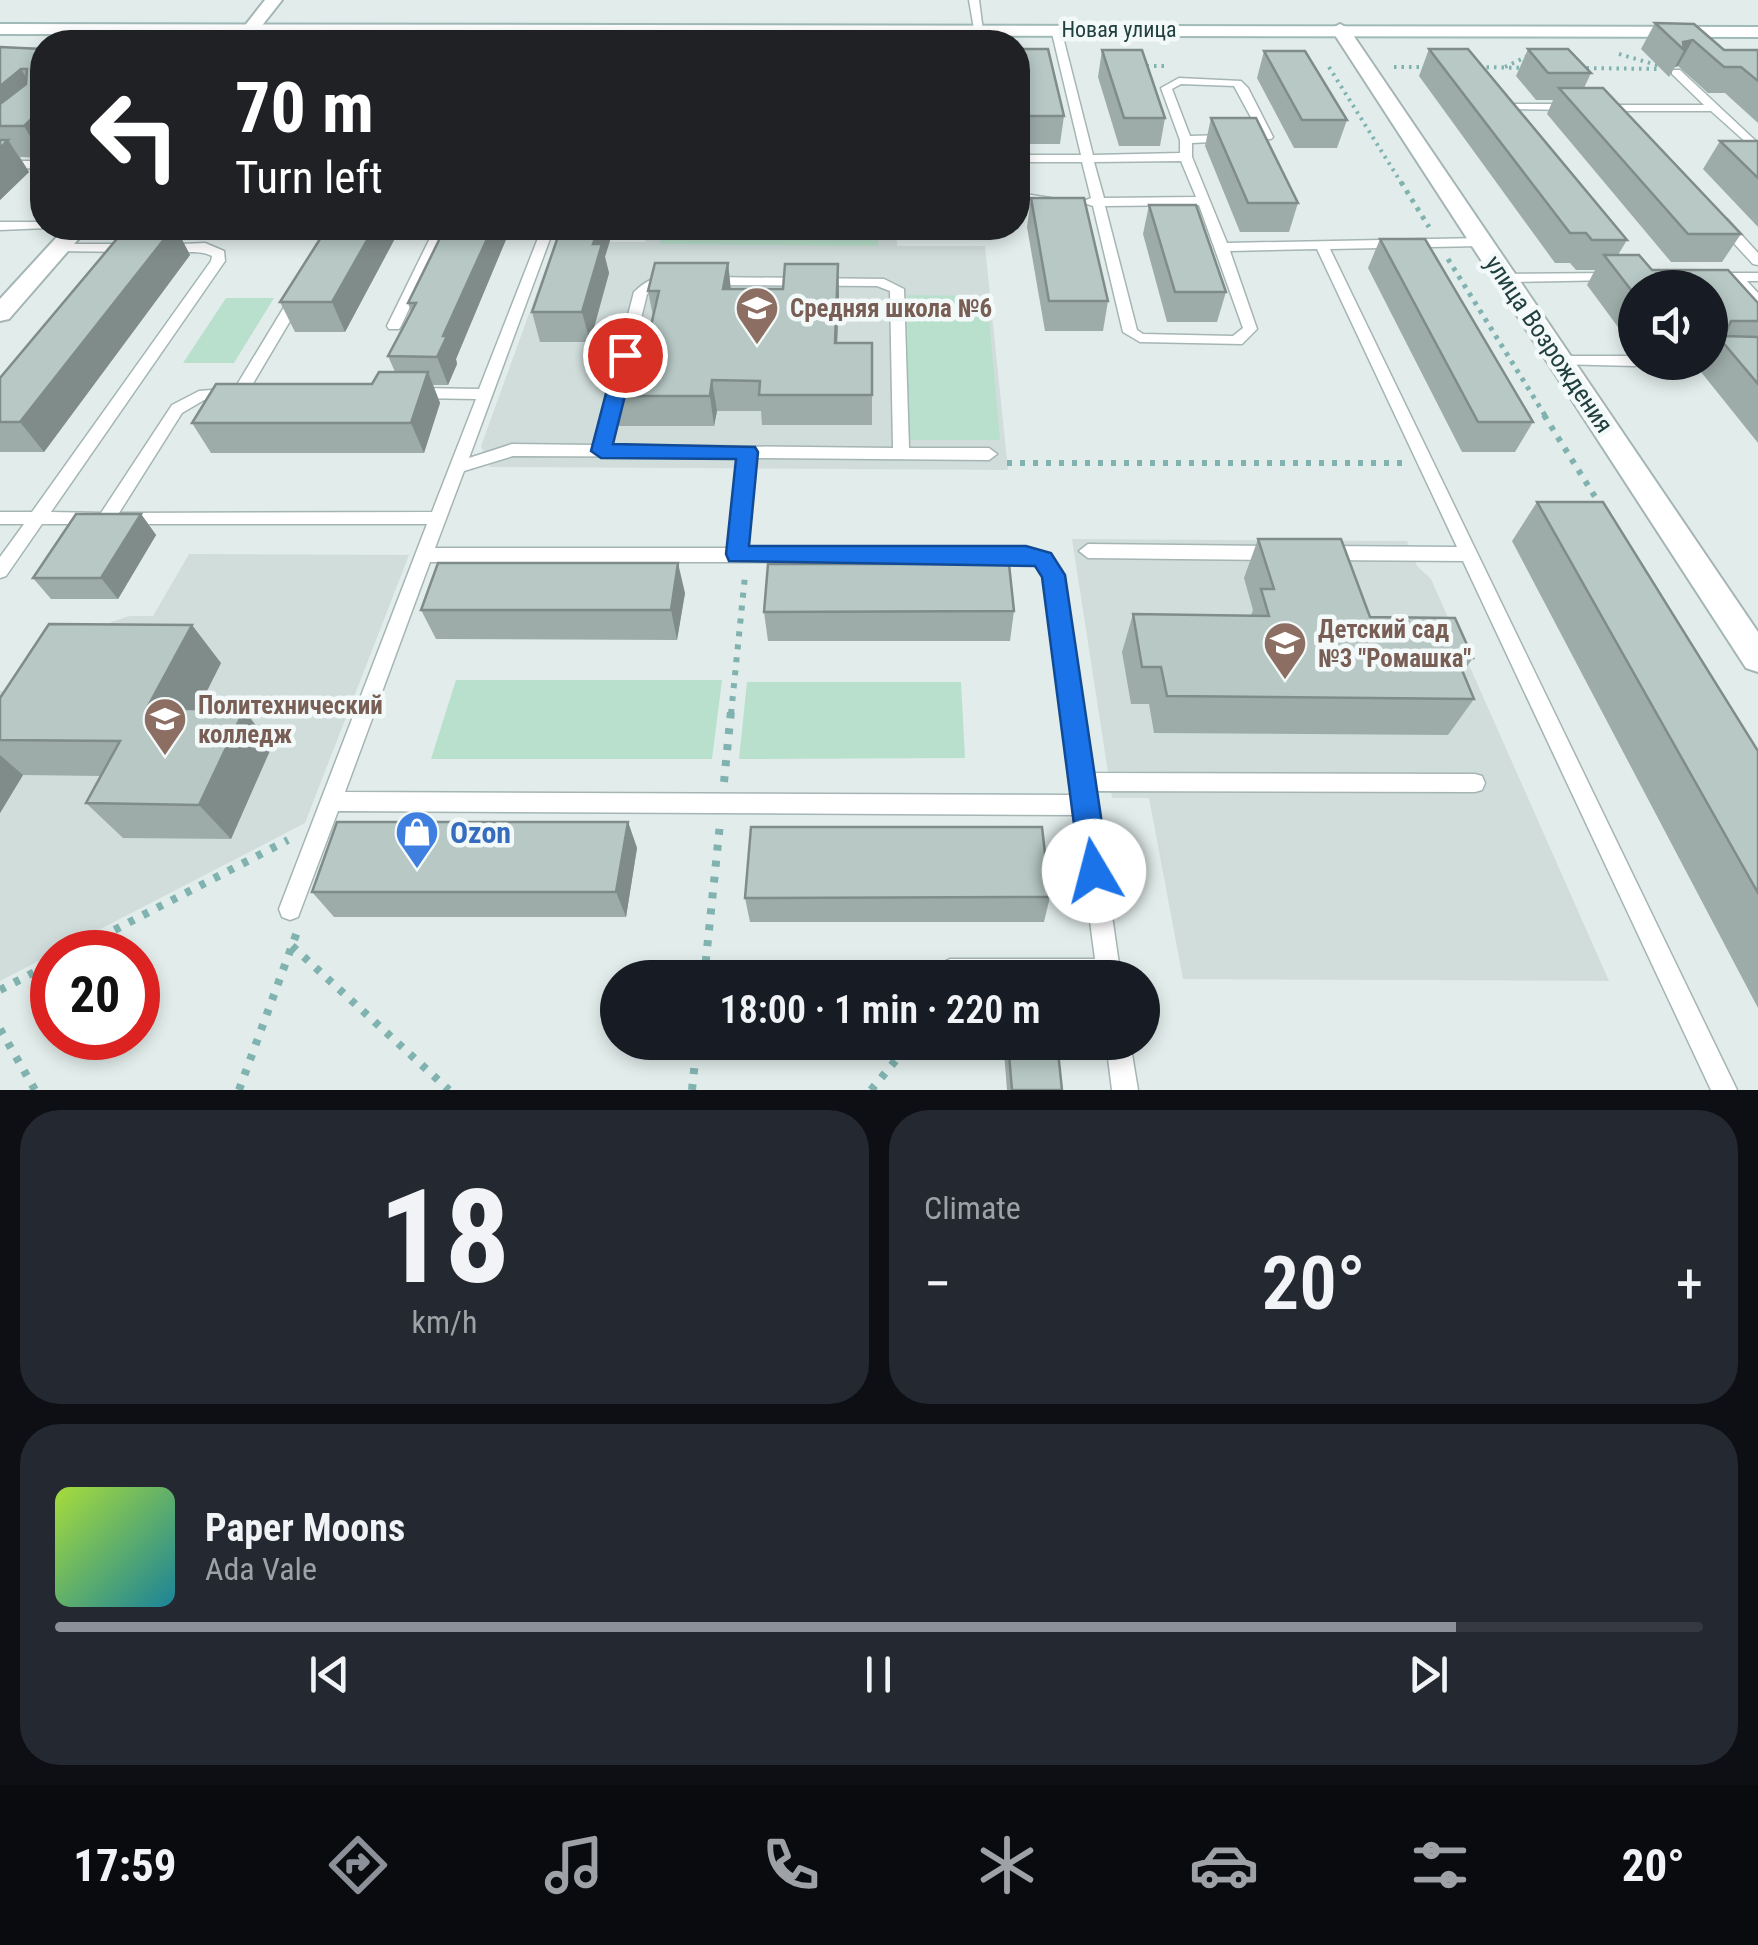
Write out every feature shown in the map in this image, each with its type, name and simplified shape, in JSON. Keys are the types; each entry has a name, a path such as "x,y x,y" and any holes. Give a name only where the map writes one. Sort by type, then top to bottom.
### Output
{"street":[{"path":"251,30 274,0"},
{"name":"Новая улица","path":"0,29 144,30"},
{"name":"улица Возрождения","path":"1340,29 1758,659"},
{"name":"Новая улица","path":"929,30 1758,32"},
{"path":"0,314 66,240"}],"lane":[{"path":"974,0 979,29"},
{"path":"1056,29 1130,332 1140,338 1236,341 1250,329 1186,157 1186,140 1166,88 1179,81 1237,83 1244,88 1267,137 1186,140"},
{"path":"1676,72 1758,148"},
{"path":"1503,96 1525,123"},
{"path":"1513,107 1714,108"},
{"path":"1030,159 1186,157"},
{"path":"0,165 30,165"},
{"path":"1030,202 1204,201"},
{"path":"1718,217 1758,261"},
{"path":"0,226 30,226"},
{"path":"394,326 435,240"},
{"path":"290,909 543,240"},
{"path":"1222,247 1482,242"},
{"path":"1321,244 1724,1090"},
{"path":"0,571 219,254 204,248 59,248"},
{"path":"1728,276 1758,276"},
{"path":"1736,276 1758,302"},
{"path":"240,392 309,277"},
{"path":"1505,278 1618,278"},
{"path":"601,451 641,292 646,286 666,280 891,283 900,294 901,454"},
{"path":"1560,361 1618,361"},
{"path":"106,518 178,409 188,400 207,393 258,392"},
{"path":"391,393 485,394"},
{"path":"458,467 512,450 989,454"},
{"path":"742,554 748,452"},
{"path":"0,518 438,518"},
{"path":"1088,551 1469,554"},
{"path":"424,554 1026,554 1043,559 1054,575 1107,960"},
{"path":"1731,618 1758,618"},
{"path":"1082,782 1475,782"},
{"path":"331,802 1085,805"},
{"path":"1121,1060 1125,1090"}],"path":[{"path":"1330,66 1603,510"},
{"path":"989,454 1002,463 1426,463"},
{"path":"706,960 742,554"},
{"path":"114,930 313,827 321,827"},
{"path":"700,829 740,830"},
{"path":"239,1090 299,927 290,909"},
{"path":"292,946 449,1090"},
{"path":"0,990 30,974"},
{"path":"0,1030 35,1090"},
{"path":"692,1090 695,1060"},
{"path":"870,1090 896,1060"}],"shaded area":[{"name":"Средняя школа №6","path":"897,240 897,246 985,246 1008,470 490,467 481,446 554,245"},
{"name":"Детский сад №3 \"Ромашка\"","path":"1072,539 1407,541 1417,566 1431,579 1609,981 1183,979 1149,798 1112,798"},
{"name":"Политехнический колледж","path":"189,554 409,555 305,823 98,930 30,930 30,965 0,981 0,691 40,691 75,635 129,616 153,616"}],"green space":[{"path":"661,240 878,240 878,246 660,244"},
{"path":"907,295 987,296 1000,440 909,440"},
{"path":"226,298 274,298 234,363 183,363"},
{"path":"456,680 722,680 712,759 431,759"},
{"path":"747,682 961,682 965,758 739,759"}],"building":[{"path":"1655,23 1694,24 1724,50 1758,50 1758,81 1741,67 1724,67 1693,40 1683,42 1684,50"},
{"path":"0,47 30,48 30,120 24,126 0,126 0,104 26,84 27,69 21,69 0,86"},
{"path":"1030,49 1048,49 1064,116 1030,116"},
{"path":"1429,49 1468,49 1627,240 1592,240 1586,233 1570,233"},
{"path":"1528,49 1568,49 1591,73 1548,73"},
{"path":"1102,50 1142,50 1165,118 1124,118"},
{"path":"1264,51 1305,51 1347,120 1302,120"},
{"path":"1559,88 1603,88 1741,234 1688,234"},
{"path":"1211,118 1256,118 1298,203 1248,203"},
{"path":"1720,141 1758,141 1758,178"},
{"path":"1031,198 1084,198 1108,301 1049,301"},
{"path":"1149,205 1196,205 1226,292 1175,292"},
{"path":"1380,239 1425,239 1533,422 1478,422"},
{"path":"116,240 164,240 20,422 0,422 0,378"},
{"path":"319,240 367,240 332,302 280,302"},
{"path":"439,240 487,240 437,357 388,356 416,303 408,303"},
{"path":"557,240 594,240 593,244 602,244 582,312 532,312"},
{"path":"1604,255 1639,255 1652,270 1618,270 1618,273"},
{"path":"655,263 728,263 723,289 783,289 785,264 838,264 835,343 872,343 872,395 759,395 760,381 712,380 710,396 612,396 624,347 646,347 659,291 648,291"},
{"path":"1728,270 1758,303 1758,321 1731,321 1728,327"},
{"path":"1728,336 1758,337 1758,384 1728,348"},
{"path":"379,372 428,372 411,423 192,423 216,384 372,384"},
{"path":"1537,502 1603,502 1758,751 1758,893"},
{"path":"76,514 141,514 101,578 33,578"},
{"path":"1258,539 1341,539 1370,617 1455,618 1473,658 1457,658 1474,699 1167,696 1161,667 1142,667 1133,614 1269,616 1261,589 1274,589"},
{"path":"438,563 678,563 671,610 421,610"},
{"path":"768,564 1009,564 1014,611 764,612"},
{"path":"49,624 192,625 147,708 244,710 199,805 86,803 120,741 0,740 0,698"},
{"path":"337,822 628,822 616,892 312,892"},
{"path":"751,827 1042,827 1050,897 745,898"},
{"path":"1010,1060 1059,1060 1062,1090 1012,1090"}],"place":[{"name":"Средняя школа №6","path":"757,346"},
{"name":"Детский сад №3 \"Ромашка\"","path":"1285,681"},
{"name":"Политехнический колледж","path":"165,757"},
{"name":"Ozon","path":"417,870"}],"route":[{"path":"625,355 601,451 748,452 737,554 1026,554 1043,559 1054,575 1094,871"}]}
